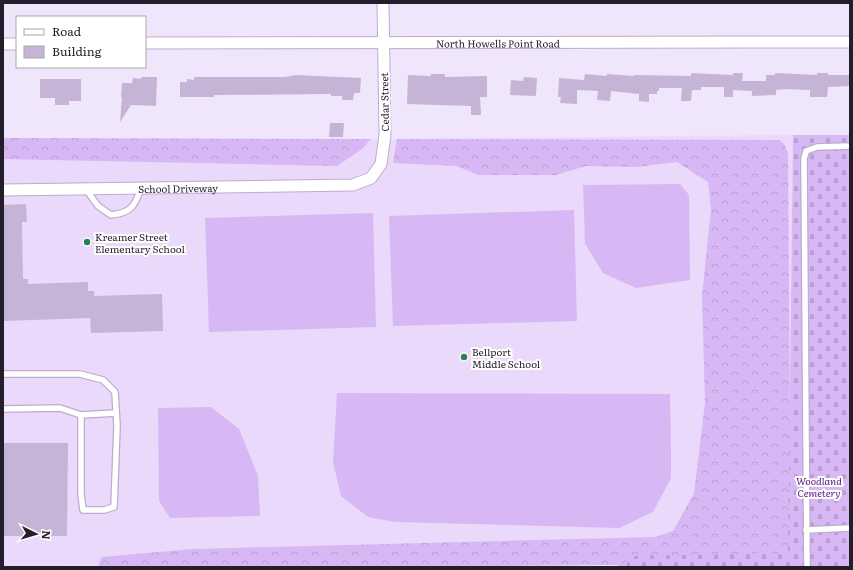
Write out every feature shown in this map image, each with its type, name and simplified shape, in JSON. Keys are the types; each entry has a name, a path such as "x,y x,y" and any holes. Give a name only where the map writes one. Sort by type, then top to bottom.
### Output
{"street":[{"name":"Cedar Street","path":"353,185 371,178 381,164 385,135 383,3"},
{"name":"North Howells Point Road","path":"146,43 850,42"},
{"path":"3,44 16,44"},
{"name":"School Driveway","path":"3,190 353,185"}],"lane":[{"path":"807,567 804,159 806,150 817,147 850,146"},
{"path":"84,188 98,206 111,215 123,214 133,206 141,188"},
{"path":"3,374 80,374 103,380 115,392 117,426 114,507 104,510 83,510 81,494 81,415"},
{"path":"3,409 60,408 81,415 116,413"},
{"path":"806,530 850,528"}],"shaded area":[{"name":"Bellport Middle School","path":"793,135 788,553 3,567 3,146 170,141"}],"green space":[{"name":"Woodland Cemetery","path":"793,135 850,135 850,567 627,567 627,556 788,553"},
{"path":"3,138 371,139 362,149 337,166 3,159"},
{"path":"397,139 779,140 784,144 788,153 791,564 787,567 618,567 617,565 420,567 98,567 101,557 193,549 655,537 673,531 694,493 705,403 702,296 711,209 708,182 677,162 637,167 586,166 556,175 479,175 456,166 393,163"},
{"path":"680,184 689,195 690,280 636,288 603,273 585,244 583,185"},
{"path":"574,210 577,321 393,326 389,216"},
{"path":"373,213 376,327 209,332 205,218"},
{"path":"337,393 670,394 671,478 653,512 619,528 395,522 368,517 341,496 333,462"},
{"path":"211,407 239,429 258,476 260,516 170,518 159,501 158,408"}],"building":[{"path":"691,73 733,75 733,73 743,73 742,81 766,81 766,75 775,75 775,73 817,75 817,73 828,73 828,75 850,75 850,86 828,87 827,97 810,97 810,90 786,89 776,90 776,95 752,96 752,91 733,90 733,97 724,97 724,87 701,87 701,90 692,90 691,101 681,101 682,88 659,88 657,94 649,94 649,102 639,101 639,94 611,91 610,101 597,100 598,91 577,90 577,104 560,103 561,97 558,97 559,78 584,80 585,74 607,76 607,74 634,76 691,76"},
{"path":"431,74 445,74 445,77 487,76 487,97 480,97 481,115 471,115 471,106 407,104 408,75 431,76"},
{"path":"296,75 361,78 360,93 354,93 353,100 342,100 342,96 331,96 331,94 214,95 214,97 180,97 180,82 187,82 187,79 194,80 194,77 285,77"},
{"path":"141,77 157,77 156,106 131,105 120,122 122,83 132,83 133,78 141,79"},
{"path":"524,77 537,78 536,96 510,95 511,80 523,81"},
{"path":"40,79 81,79 81,101 69,101 69,105 55,105 55,98 40,98"},
{"path":"330,123 344,123 343,137 329,137"},
{"path":"26,204 27,222 22,222 23,279 28,279 28,284 88,282 88,291 94,291 94,296 162,294 163,331 91,333 90,318 3,321 3,205"},
{"path":"3,443 68,443 67,536 4,536"}],"place":[{"name":"Kreamer Street Elementary School","path":"87,242"},
{"name":"Bellport Middle School","path":"464,357"}]}
